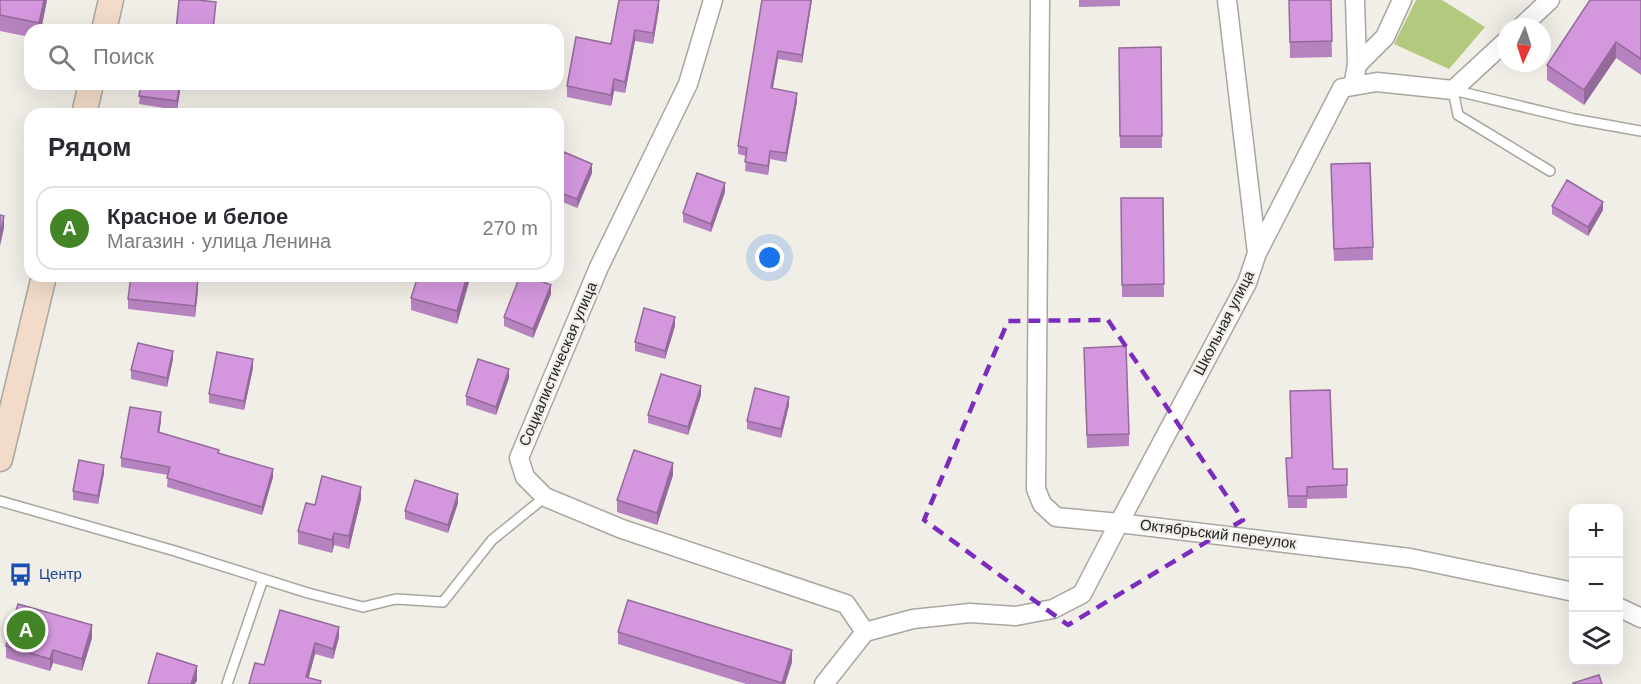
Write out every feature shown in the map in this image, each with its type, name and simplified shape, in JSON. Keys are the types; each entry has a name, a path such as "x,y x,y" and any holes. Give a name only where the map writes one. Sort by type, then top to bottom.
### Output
{"main road":[{"path":"105,24 111,0"},
{"path":"85,108 90,90"},
{"path":"0,459 43,282"}],"street":[{"name":"Социалистическая улица","path":"712,0 688,84 599,267 519,458 525,477 545,497 622,529 846,604 865,632"},
{"path":"1040,0 1036,489 1042,504 1056,517 1119,523"},
{"name":"Школьная улица","path":"1119,523 1247,283 1257,253 1227,0"},
{"path":"1353,86 1357,65 1355,0"},
{"path":"1357,65 1384,37 1402,0"},
{"path":"1531,18 1550,0"},
{"path":"1257,253 1342,88 1377,82 1453,90 1497,49"},
{"name":"Октябрьский переулок","path":"865,632 913,619 970,612 1017,616 1053,609 1082,594 1119,523 1410,558 1569,591"},
{"path":"1623,609 1641,618"},
{"path":"824,684 865,632"}],"lane":[{"path":"1550,171 1458,115 1453,90 1574,119 1641,131"},
{"path":"0,501 175,551 308,593 363,607 396,599 443,602 492,540 545,497"},
{"path":"226,684 263,579"}],"highlighted area":[{"path":"1108,320 1243,520 1068,625 924,520 1008,321"}],"green space":[{"path":"1416,0 1442,0 1485,27 1449,69 1394,44"}],"building":[{"path":"0,0 44,0 39,23 0,15"},
{"path":"179,0 216,2 214,24 177,24"},
{"path":"619,0 659,0 653,33 635,30 625,82 614,79 611,95 567,86 576,37 611,44"},
{"path":"762,0 811,0 802,55 778,51 771,88 797,93 786,153 770,151 768,166 745,162 747,148 738,146"},
{"path":"1289,0 1331,0 1332,41 1290,42"},
{"path":"1590,0 1641,0 1641,59 1616,42 1584,90 1551,68 1551,59"},
{"path":"1161,47 1162,136 1120,136 1119,48"},
{"path":"140,90 179,90 177,101 139,96"},
{"path":"564,152 592,164 577,199 564,194"},
{"path":"1370,163 1373,247 1334,249 1331,164"},
{"path":"697,173 725,183 711,224 683,213"},
{"path":"1567,180 1603,202 1588,227 1552,206"},
{"path":"1121,198 1163,198 1164,284 1122,285"},
{"path":"0,215 4,216 0,235"},
{"path":"130,282 198,282 195,306 128,299"},
{"path":"416,282 465,282 457,311 411,298"},
{"path":"518,282 543,282 551,285 533,329 504,317"},
{"path":"644,308 675,317 665,351 635,342"},
{"path":"138,343 173,351 167,378 131,370"},
{"path":"1126,346 1129,434 1087,435 1084,348"},
{"path":"217,352 253,359 244,401 209,394"},
{"path":"478,359 509,369 496,407 466,396"},
{"path":"661,374 701,386 688,427 648,415"},
{"path":"755,388 789,397 781,429 747,421"},
{"path":"1330,390 1333,469 1347,469 1347,485 1307,487 1307,496 1288,496 1286,458 1292,458 1290,391"},
{"path":"130,407 161,412 158,432 273,469 262,507 167,478 170,467 121,458"},
{"path":"634,450 673,463 657,513 617,500"},
{"path":"79,460 104,465 98,496 73,491"},
{"path":"322,476 361,487 349,536 334,533 332,540 298,531 306,503 315,505"},
{"path":"415,480 458,494 448,525 405,511"},
{"path":"628,600 792,650 782,683 618,632"},
{"path":"18,604 92,625 82,659 53,650 50,659 6,646"},
{"path":"280,610 339,627 333,649 315,643 306,677 321,681 320,684 249,684 255,663 264,665"},
{"path":"157,653 197,666 191,684 148,684"},
{"path":"1599,675 1602,684 1573,684 1573,683"}],"place":[{"name":"Центр","path":"21,574"},
{"name":"Красное и белое","path":"26,630"}]}
